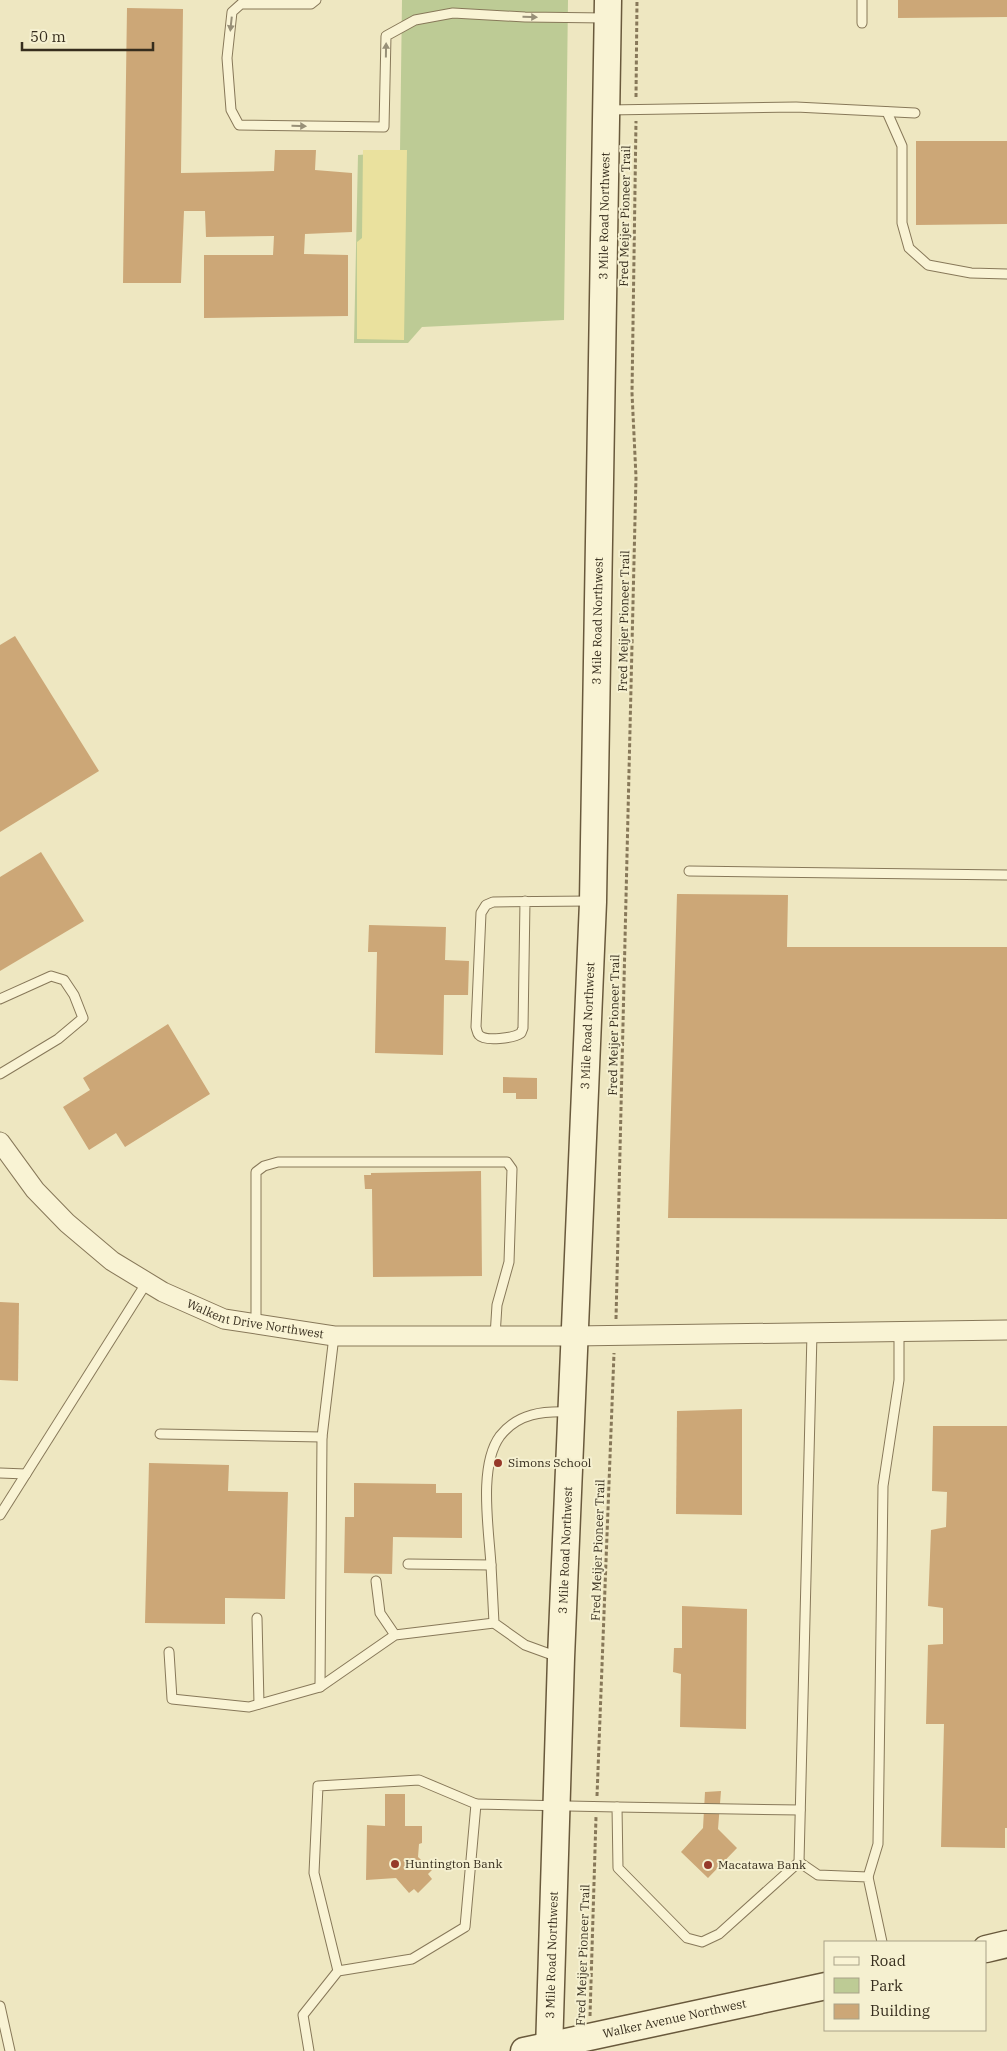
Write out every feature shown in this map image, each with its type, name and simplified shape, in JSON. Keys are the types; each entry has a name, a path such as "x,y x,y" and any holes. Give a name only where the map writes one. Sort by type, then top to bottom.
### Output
{"main road":[{"name":"3 Mile Road Northwest","path":"549,2048 561,1658 593,902 608,9"},
{"path":"987,1949 1007,1944"},
{"name":"Walker Avenue Northwest","path":"524,2051 549,2048 590,2037 824,1986"}],"street":[{"name":"Walkent Drive Northwest","path":"0,1142 35,1190 67,1223 112,1261 163,1292 224,1319 256,1325 334,1336 574,1336 1007,1330"}],"lane":[{"path":"316,0 311,4 241,4 232,12 227,58 231,110 239,125 384,127 386,36 415,20 453,13 525,17 608,9"},
{"path":"862,0 862,23"},
{"path":"606,110 796,107 915,114"},
{"path":"887,112 902,146 902,223 909,248 928,265 971,273 1007,274"},
{"path":"690,872 1007,875"},
{"path":"525,901 523,1028 516,1037 486,1039 479,1035 476,1027 481,913 486,905 493,902 525,901 593,902"},
{"path":"0,999 51,976 64,980 74,995 83,1018 58,1039 0,1074"},
{"path":"256,1325 256,1172 264,1166 278,1162 508,1162 512,1169 510,1262 497,1305 495,1336"},
{"path":"0,1515 147,1282"},
{"path":"617,1807 618,1868 687,1938 702,1942 720,1934 799,1862 812,1332"},
{"path":"882,1941 868,1877 878,1844 883,1486 899,1380 899,1332"},
{"path":"320,1686 322,1437 334,1336"},
{"path":"494,1623 486,1488 490,1462 500,1437 518,1421 545,1411 572,1412"},
{"path":"160,1434 322,1437"},
{"path":"0,1473 26,1474"},
{"path":"408,1564 491,1565"},
{"path":"376,1581 380,1613 396,1635"},
{"path":"256,1618 259,1704"},
{"path":"169,1652 172,1699 249,1707 320,1686 396,1635 494,1623 525,1645 561,1658"},
{"path":"338,1971 314,1873 318,1786 419,1780 476,1804 800,1810"},
{"path":"309,2051 303,2015 338,1971 412,1959 465,1927 476,1804"},
{"path":"799,1862 818,1875 868,1877"},
{"path":"0,2006 10,2051"}],"path":[{"name":"Fred Meijer Pioneer Trail","path":"590,2037 615,1335 636,477 632,393 637,0"}],"green space":[{"path":"402,0 568,0 564,320 422,327 408,343 354,343 358,155 400,152"}],"sand":[{"path":"363,150 407,150 404,340 357,339 357,242 362,238"}],"building":[{"path":"898,0 1007,0 1007,17 898,18"},
{"path":"127,8 183,9 181,173 274,171 275,150 316,150 315,170 352,173 352,232 305,234 304,254 348,255 348,316 204,318 204,255 273,255 274,236 206,237 205,211 184,211 181,283 123,283"},
{"path":"916,141 1007,141 1007,224 916,225"},
{"path":"15,636 99,771 0,832 0,645"},
{"path":"41,852 84,921 0,971 0,877"},
{"path":"677,894 788,895 787,947 1007,947 1007,1219 668,1218"},
{"path":"369,925 446,927 445,960 469,961 468,995 444,995 443,1055 375,1053 377,952 368,952"},
{"path":"168,1024 210,1094 125,1147 116,1133 89,1150 63,1107 90,1090 83,1078"},
{"path":"503,1077 537,1078 537,1099 516,1099 516,1093 503,1093"},
{"path":"481,1171 482,1276 373,1277 372,1189 365,1189 364,1175 371,1175 371,1173"},
{"path":"0,1302 19,1303 18,1381 0,1380"},
{"path":"742,1409 742,1515 676,1514 677,1411"},
{"path":"933,1426 1007,1426 1007,1828 1005,1828 1005,1848 941,1847 944,1724 926,1724 928,1645 943,1644 943,1608 928,1606 931,1530 946,1527 947,1492 932,1491"},
{"path":"149,1463 229,1465 228,1491 288,1492 285,1599 225,1598 225,1624 145,1623"},
{"path":"354,1483 436,1484 436,1493 462,1493 462,1538 393,1537 392,1574 344,1573 345,1517 354,1517"},
{"path":"682,1606 747,1609 746,1729 680,1727 681,1674 673,1672 674,1648 682,1648"},
{"name":"Macatawa Bank","path":"721,1791 718,1829 737,1848 708,1878 681,1852 703,1828 705,1792"},
{"name":"Huntington Bank","path":"385,1794 405,1794 405,1826 422,1826 422,1843 419,1844 418,1857 432,1870 428,1874 432,1879 418,1893 414,1889 409,1893 396,1878 366,1880 367,1825 385,1826"}],"place":[{"name":"Simons School","path":"498,1463"},
{"name":"Huntington Bank","path":"395,1864"},
{"name":"Macatawa Bank","path":"708,1865"}]}
